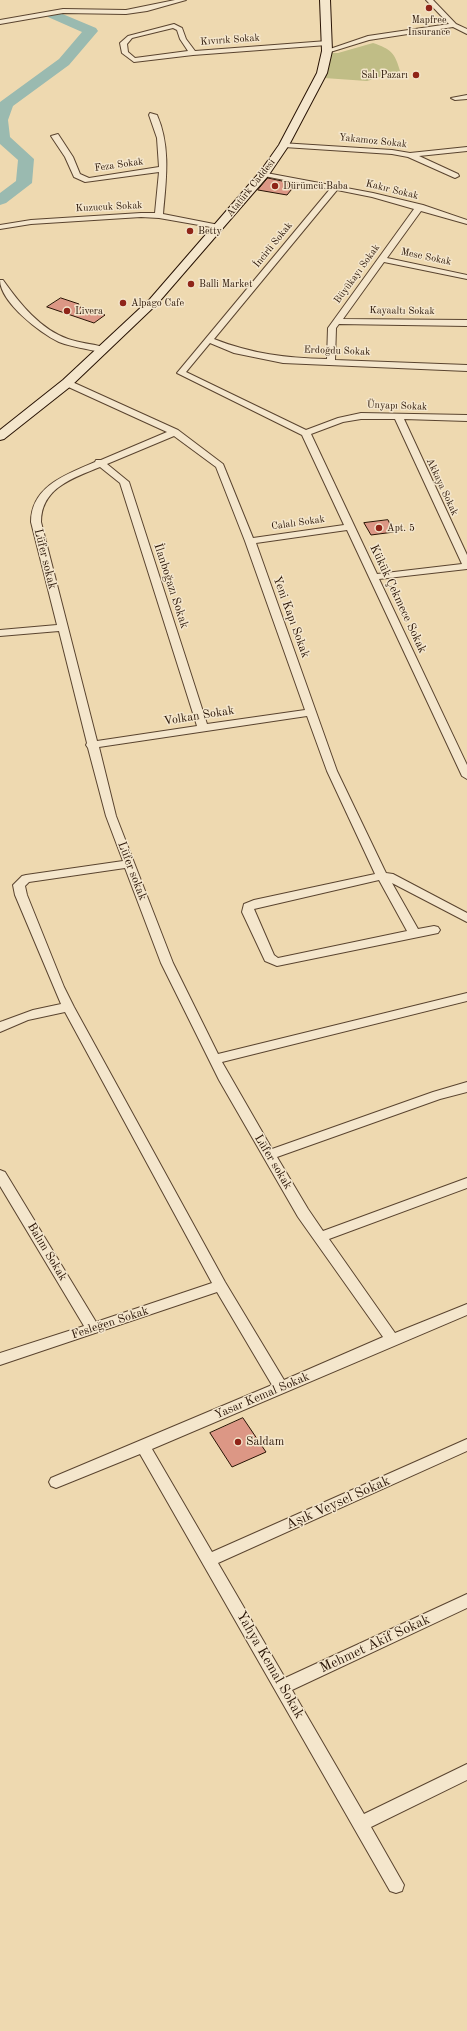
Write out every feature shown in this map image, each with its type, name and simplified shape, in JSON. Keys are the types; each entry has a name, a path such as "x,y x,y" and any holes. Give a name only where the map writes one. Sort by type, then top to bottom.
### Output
{"main road":[{"name":"Atatürk Caddesi","path":"0,436 67,383 101,349 154,301 264,174 284,146 322,73 327,47 325,29 325,0"}],"street":[{"path":"0,22 63,11 126,12 147,9 183,0"},
{"path":"429,0 454,25 465,30"},
{"name":"Kıvırık Sokak","path":"193,53 183,39 180,29 174,26 130,37 123,44 125,54 134,60 193,53 327,47 408,31 454,25"},
{"path":"454,98 467,97"},
{"path":"153,115 159,124 163,169 159,216"},
{"name":"Feza Sokak","path":"55,136 69,157 77,175 88,180 163,169"},
{"name":"Yakamoz Sokak","path":"284,146 376,151 410,155 455,176"},
{"path":"410,155 467,149"},
{"name":"Kakır Sokak","path":"264,174 336,187 420,207 467,222"},
{"name":"İncirli Sokak","path":"306,433 181,373 336,187"},
{"name":"Büyükayı Sokak","path":"331,361 332,328 420,207"},
{"name":"Kuzucuk Sokak","path":"0,227 31,222 141,215 159,216 219,227"},
{"name":"Mese Sokak","path":"381,259 467,277"},
{"path":"0,282 15,304 44,330 62,340 101,349"},
{"name":"Kayaaltı Sokak","path":"337,321 467,323"},
{"name":"Erdoğdu Sokak","path":"210,340 237,350 283,360 467,368"},
{"name":"Yeni Kapı Sokak","path":"67,383 175,432 220,466 250,542 332,771 382,876 414,933"},
{"name":"Ünyapı Sokak","path":"306,433 341,420 361,416 467,418"},
{"name":"Akkaya Sokak","path":"398,417 467,566"},
{"name":"Lüfer sokak","path":"175,432 99,462 63,479 47,492 36,510 36,522 91,745 111,816 167,963 214,1060 303,1213 392,1339"},
{"name":"Kükük Çekmece Sokak","path":"306,433 467,776"},
{"name":"İlanboğazı Sokak","path":"99,462 124,482 203,728"},
{"name":"Calalı Sokak","path":"250,542 350,527"},
{"path":"374,577 467,566"},
{"path":"0,633 62,628"},
{"name":"Volkan Sokak","path":"91,745 311,712"},
{"path":"129,864 26,879 19,885 21,895 55,980 68,1007 220,1286 281,1387"},
{"path":"434,930 277,962 269,958 248,912 248,907 254,904 382,876 389,878 467,918"},
{"path":"214,1060 467,996"},
{"path":"2,1027 50,1010 68,1007"},
{"path":"269,1155 438,1095 467,1087"},
{"name":"Balım Sokak","path":"0,1175 93,1329"},
{"path":"320,1237 467,1183"},
{"name":"Fesleğen Sokak","path":"0,1360 220,1286"},
{"name":"Yasar Kemal Sokak","path":"56,1482 143,1447 392,1339 467,1310"},
{"name":"Aşık Veysel Sokak","path":"209,1560 467,1445"},
{"name":"Yahya Kemal Sokak","path":"143,1447 284,1687 396,1885"},
{"name":"Mehmet Akif Sokak","path":"284,1687 467,1601"},
{"path":"362,1823 467,1772"}],"shaded area":[{"path":"373,43 384,47 391,52 400,71 367,81 324,78 328,53 338,53"}],"building":[{"name":"Dürümcü Baba","path":"268,178 296,184 287,195 258,190"},
{"name":"Livera","path":"61,298 79,304 78,306 80,307 105,315 94,323 47,307"},
{"name":"Apt. 5","path":"388,520 394,532 371,535 364,523"},
{"name":"Saldam","path":"243,1418 266,1452 232,1467 210,1433"}],"waterway":[{"path":"0,200 24,183 26,159 2,138 0,120 6,104 64,62 91,31 53,14"}],"place":[{"name":"Mapfree Insurance","path":"429,8"},
{"name":"Salı Pazarı","path":"416,75"},
{"name":"Dürümcü Baba","path":"275,186"},
{"name":"Betty","path":"190,231"},
{"name":"Balli Market","path":"191,284"},
{"name":"Alpago Cafe","path":"123,303"},
{"name":"Livera","path":"67,311"},
{"name":"Apt. 5","path":"379,528"},
{"name":"Saldam","path":"238,1442"}]}
